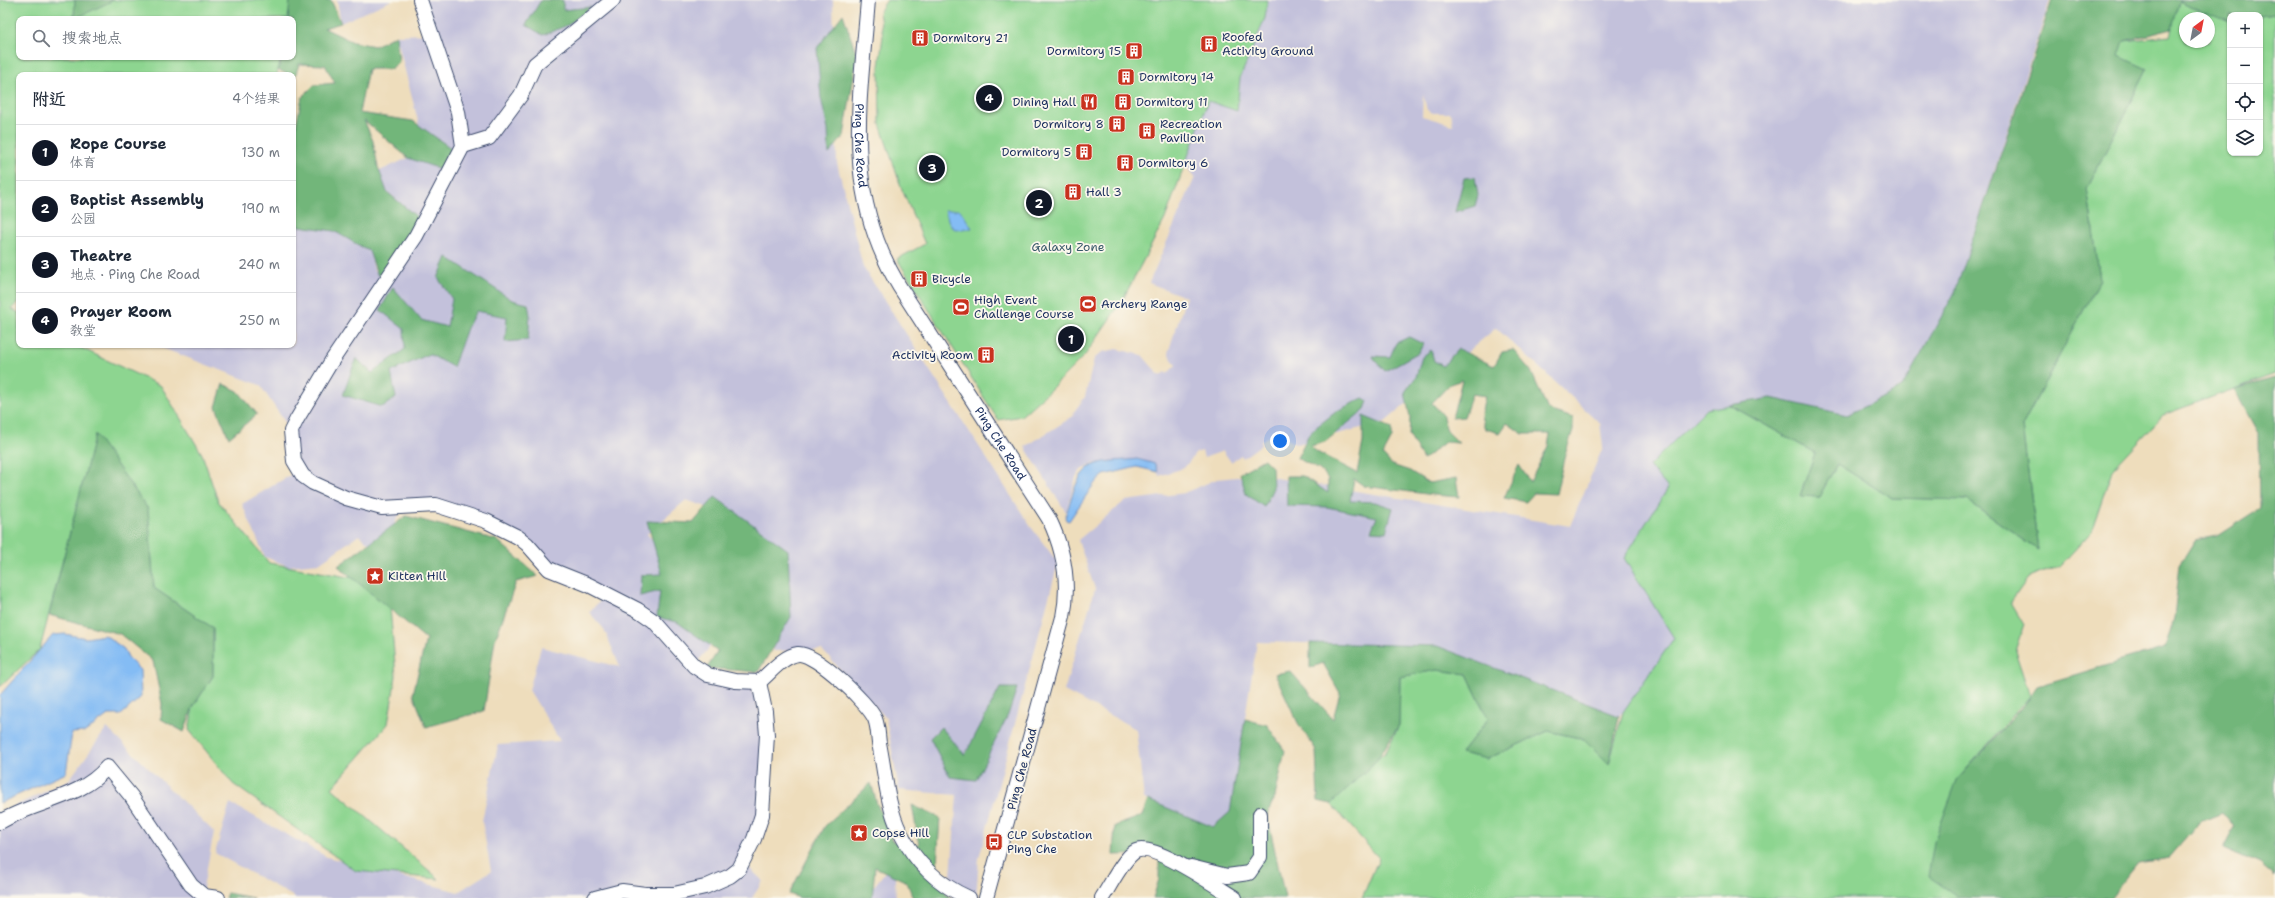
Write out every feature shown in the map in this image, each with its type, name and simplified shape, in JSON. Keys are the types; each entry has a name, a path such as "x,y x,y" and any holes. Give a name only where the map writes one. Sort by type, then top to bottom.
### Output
{"street":[{"path":"420,0 458,112 463,146 416,236 331,362 297,418 291,431 294,461 303,476 313,484 346,498 382,508 436,505 486,521 527,544 549,570 589,585 638,610 654,621 694,666 708,675 735,681 759,682 786,658 798,654 806,655 825,667 847,685 875,719 890,800 900,832 922,866 954,891 969,898"},
{"path":"463,146 489,138 521,95 535,64 613,0"},
{"name":"Ping Che Road","path":"868,0 858,147 863,194 873,233 899,286 1042,508 1058,539 1064,565 1066,587 1064,617 986,898"},
{"path":"595,898 622,891 645,894 674,894 705,886 730,876 739,869 754,839 762,815 767,735 765,711 759,682"},
{"path":"0,822 12,815 68,794 97,779 107,767 131,796 191,885 204,896 218,898"},
{"path":"1177,863 1227,876 1249,873 1260,857 1260,814"},
{"path":"1102,898 1127,859 1136,851 1149,850 1177,863 1235,898"}],"shaded area":[{"path":"337,0 392,0 341,23"},
{"path":"420,0 833,0 837,163 863,267 1031,527 1058,563 979,858 976,898 950,889 957,795 899,790 886,718 822,650 773,651 787,563 731,515 686,500 647,534 679,569 710,647 694,666 751,687 767,735 761,826 743,862 763,881 752,898 296,898 215,853 230,803 327,857 458,892 491,871 482,821 498,745 560,741 529,690 541,647 620,667 604,629 589,612 607,594 549,569 525,543 442,506 403,507 389,534 370,544 359,535 319,563 288,566 265,557 242,504 299,470 291,431 260,385 162,348 296,348 296,225 334,231 369,251 375,272 396,266 423,222 369,176 408,158 447,167 459,154 419,125 396,35 435,34"},
{"path":"1268,0 2050,0 1955,292 1902,388 1847,415 1771,398 1706,409 1649,466 1668,488 1624,558 1680,646 1619,716 1437,646 1257,642 1230,812 1213,827 1144,799 1136,729 1064,691 1095,589 1078,540 1125,501 1184,493 1217,479 1257,475 1570,526 1603,447 1600,423 1496,328 1385,422 1297,444 1280,436 1267,437 1260,442 1262,444 1243,458 1241,455 1231,462 1223,451 1204,458 1202,451 1196,453 1184,468 1159,476 1155,464 1137,459 1091,464 1082,469 1076,477 1066,512 1025,447 1075,415 1073,413 1085,397 1094,359 1102,352 1117,349 1142,355 1160,376 1165,372 1167,374 1176,365 1168,353 1186,297 1149,283 1195,177 1185,163 1208,100 1237,111 1240,78 1265,18","holes":["1423,94 1427,110 1433,113 1451,113 1453,125 1422,116"]},
{"path":"107,728 214,832 201,898 0,898 0,813 69,780"},
{"path":"894,860 896,898 865,898"}],"green space":[{"path":"0,0 75,0 74,16 16,16 16,60 280,60 278,72 16,72 16,304 12,309 16,311 16,348 81,348 161,386 202,454 218,501 269,563 388,584 396,676 388,724 332,788 439,879 356,871 233,784 189,730 193,707 213,676 213,628 154,588 148,509 95,435 40,649 0,687"},
{"path":"75,0 114,0 80,16 74,16"},
{"path":"109,0 292,0 289,16 80,16"},
{"path":"290,0 331,0 341,23 324,28 353,42 375,46 396,35 399,62 391,69 368,69 359,113 413,121 459,154 449,172 408,158 364,120 373,141 378,167 387,192 423,222 396,266 378,276 369,251 334,231 296,225 296,126 302,97 314,85 335,83 325,65 299,64 296,74 296,72 283,72 278,70 282,60 296,60 296,16 288,16"},
{"path":"541,0 563,0 563,10 591,7 568,25 543,35 526,25"},
{"name":"Galaxy Zone","path":"887,0 1268,0 1265,18 1240,78 1237,111 1208,101 1165,219 1122,301 1085,355 1021,416 998,420 897,259 925,244 901,187 880,124 879,66 883,36 879,12"},
{"path":"2052,0 2275,0 2275,14 2263,16 2263,12 2227,12 2227,21 2215,16 2215,12 2205,12 2179,1 2172,29 2124,41 2119,56 2147,69 2087,188 2100,279 2022,426 2038,550 1967,500 1892,498 1837,464 1819,497 1800,496 1815,453 1730,405 1771,398 1847,415 1902,388 1955,292"},
{"path":"2179,1 2207,12 2179,12 2179,48 2215,48 2215,15 2227,20 2227,156 2263,156 2263,16 2275,14 2275,374 2163,415 2112,470 2091,532 2060,566 2028,578 2011,602 2024,624 2015,651 2030,696 1957,780 1961,898 1362,898 1379,858 1331,804 1346,783 1386,752 1399,725 1400,677 1437,670 1467,674 1488,719 1461,753 1487,759 1548,731 1584,739 1609,764 1623,712 1674,638 1624,558 1668,488 1649,466 1706,409 1730,405 1815,453 1800,496 1819,497 1837,464 1892,498 1967,500 2038,550 2022,426 2100,279 2087,188 2147,69 2118,56 2124,41 2170,36"},
{"path":"843,14 857,56 844,136 829,154 828,130 821,98 817,48"},
{"path":"1475,177 1478,195 1475,206 1455,212 1464,178"},
{"path":"447,257 512,300 528,304 530,315 528,340 505,342 507,317 476,311 467,328 453,367 429,354 391,372 396,398 382,407 343,395 356,358 372,373 405,349 404,329 380,310 393,287 421,320 447,327 452,299 438,278"},
{"path":"1409,337 1423,344 1419,352 1385,371 1372,356 1390,357 1396,343"},
{"path":"1458,349 1494,366 1502,352 1513,350 1531,371 1548,410 1573,418 1573,431 1565,454 1556,494 1534,493 1526,502 1504,498 1519,465 1530,482 1548,446 1550,434 1523,434 1507,423 1500,433 1485,429 1481,416 1485,396 1472,394 1464,417 1452,418 1462,380 1450,384 1432,403 1442,414 1447,431 1459,443 1445,442 1423,460 1409,435 1410,417 1405,392 1416,377 1422,357 1431,350 1434,361 1443,366"},
{"path":"2275,378 2275,877 2260,864 2223,848 2234,827 2222,813 2200,822 2169,858 2138,863 2110,898 1960,898 1928,876 1934,842 1957,780 2022,708 2037,686 2165,648 2174,618 2180,564 2195,540 2217,536 2260,508 2259,435 2234,389"},
{"path":"223,384 238,391 257,414 229,438 216,407"},
{"path":"1363,398 1368,401 1365,409 1325,442 1311,446 1317,452 1357,473 1363,442 1363,416 1392,428 1392,438 1383,455 1392,465 1410,471 1429,483 1456,478 1459,497 1364,486 1354,479 1350,501 1375,502 1393,508 1386,532 1371,531 1377,517 1327,507 1287,506 1286,476 1303,476 1328,493 1328,479 1320,470 1297,458 1310,432 1337,411"},
{"path":"95,434 148,509 154,588 213,628 213,676 193,707 184,732 161,719 162,704 153,661 120,634 49,615"},
{"path":"1264,459 1272,467 1273,488 1264,507 1246,494 1240,473"},
{"path":"715,497 788,550 791,617 758,672 707,668 718,651 677,622 657,617 660,591 640,596 641,575 662,574 647,521 693,523"},
{"path":"406,516 497,540 538,576 516,582 495,640 484,711 426,727 413,694 426,639 338,566"},
{"path":"1310,643 1437,646 1619,716 1609,764 1584,739 1548,731 1487,759 1461,753 1488,719 1467,674 1437,670 1400,677 1399,725 1377,760 1331,804 1318,801 1316,750 1298,723 1275,674 1290,671 1333,719 1340,693 1323,663 1310,668"},
{"path":"1000,688 1017,688 1008,715 976,780 950,777 930,738 941,727 965,755"},
{"path":"1245,719 1267,725 1285,751 1275,797 1267,814 1285,898 1153,898 1159,879 1159,854 1113,855 1115,826 1142,816 1148,800 1213,827 1230,812"},
{"path":"871,783 877,804 893,841 919,845 912,805 940,818 936,879 950,898 913,898 907,882 875,867 872,898 800,898 789,894 825,826"},
{"path":"227,893 253,898 225,898"}],"water":[{"path":"945,210 960,210 972,228 957,229 951,226"},
{"path":"1137,459 1155,464 1158,472 1137,467 1104,475 1094,484 1069,521 1066,520 1065,517 1075,487 1083,473 1096,464"},
{"path":"65,634 86,638 105,635 124,649 129,659 140,670 141,697 121,715 108,715 85,732 72,733 66,773 0,803 0,695 53,635"}],"place":[{"name":"Dormitory 21","path":"920,38"},
{"name":"Roofed Activity Ground","path":"1209,44"},
{"name":"Dormitory 15","path":"1134,51"},
{"name":"Dormitory 14","path":"1126,77"},
{"name":"Prayer Room","path":"989,98"},
{"name":"Dining Hall","path":"1089,102"},
{"name":"Dormitory 11","path":"1123,102"},
{"name":"Dormitory 8","path":"1117,124"},
{"name":"Recreation Pavilion","path":"1147,131"},
{"name":"Dormitory 5","path":"1084,152"},
{"name":"Dormitory 6","path":"1125,163"},
{"name":"Theatre","path":"932,168"},
{"name":"Hall 3","path":"1073,192"},
{"name":"Baptist Assembly","path":"1039,203"},
{"name":"Bicycle","path":"919,279"},
{"name":"Archery Range","path":"1088,304"},
{"name":"High Event Challenge Course","path":"961,307"},
{"name":"Rope Course","path":"1071,339"},
{"name":"Activity Room","path":"986,355"},
{"name":"Kitten Hill","path":"375,576"},
{"name":"Copse Hill","path":"859,833"},
{"name":"CLP Substation Ping Che","path":"994,842"}]}
